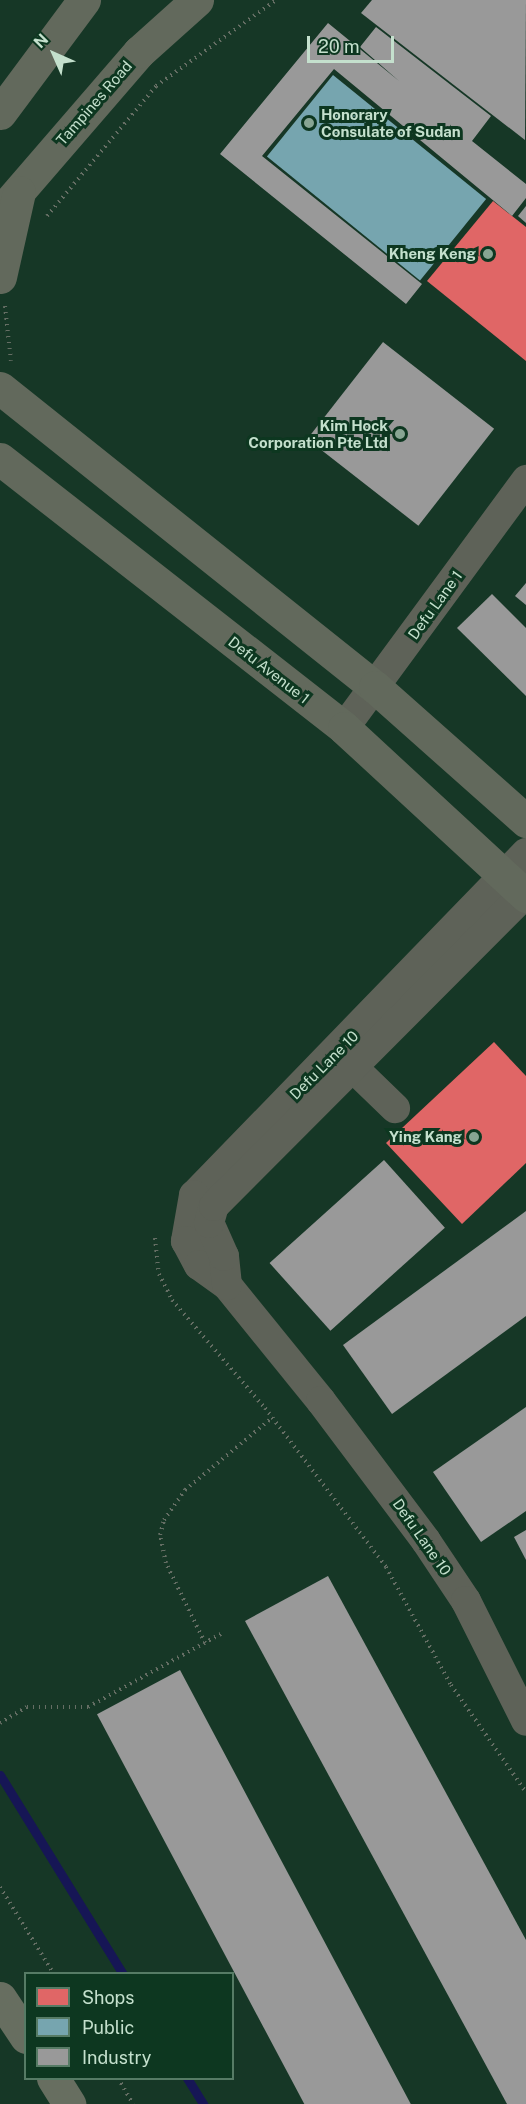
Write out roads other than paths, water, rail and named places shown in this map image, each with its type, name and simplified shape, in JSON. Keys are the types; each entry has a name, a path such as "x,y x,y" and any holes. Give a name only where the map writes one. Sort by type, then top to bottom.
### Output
{"highway":[{"path":"0,1998 24,2034"},
{"path":"54,2080 69,2104"}],"main road":[{"path":"0,113 84,0"},
{"name":"Tampines Road","path":"0,213 20,187 139,52 197,0"},
{"path":"4,285 20,187"},
{"path":"5,379 375,687 526,820"},
{"name":"Defu Avenue 1","path":"0,459 344,728 521,882"}],"street":[{"name":"Defu Lane 1","path":"344,728 526,480"},
{"name":"Defu Lane 10","path":"227,1285 224,1256 209,1224 214,1206 345,1060 521,882"},
{"name":"Defu Lane 10","path":"345,1060 194,1195 186,1214 186,1241 199,1265 227,1285 426,1541 466,1601 526,1721"},
{"path":"345,1060 395,1108"}],"waterway":[{"path":"0,1775 122,1972"},
{"path":"188,2080 203,2104"}],"place":[{"name":"Honorary Consulate of Sudan","path":"309,123"},
{"name":"Kheng Keng","path":"488,254"},
{"name":"Kim Hock Corporation Pte Ltd","path":"400,434"},
{"name":"Ying Kang","path":"474,1137"}]}
